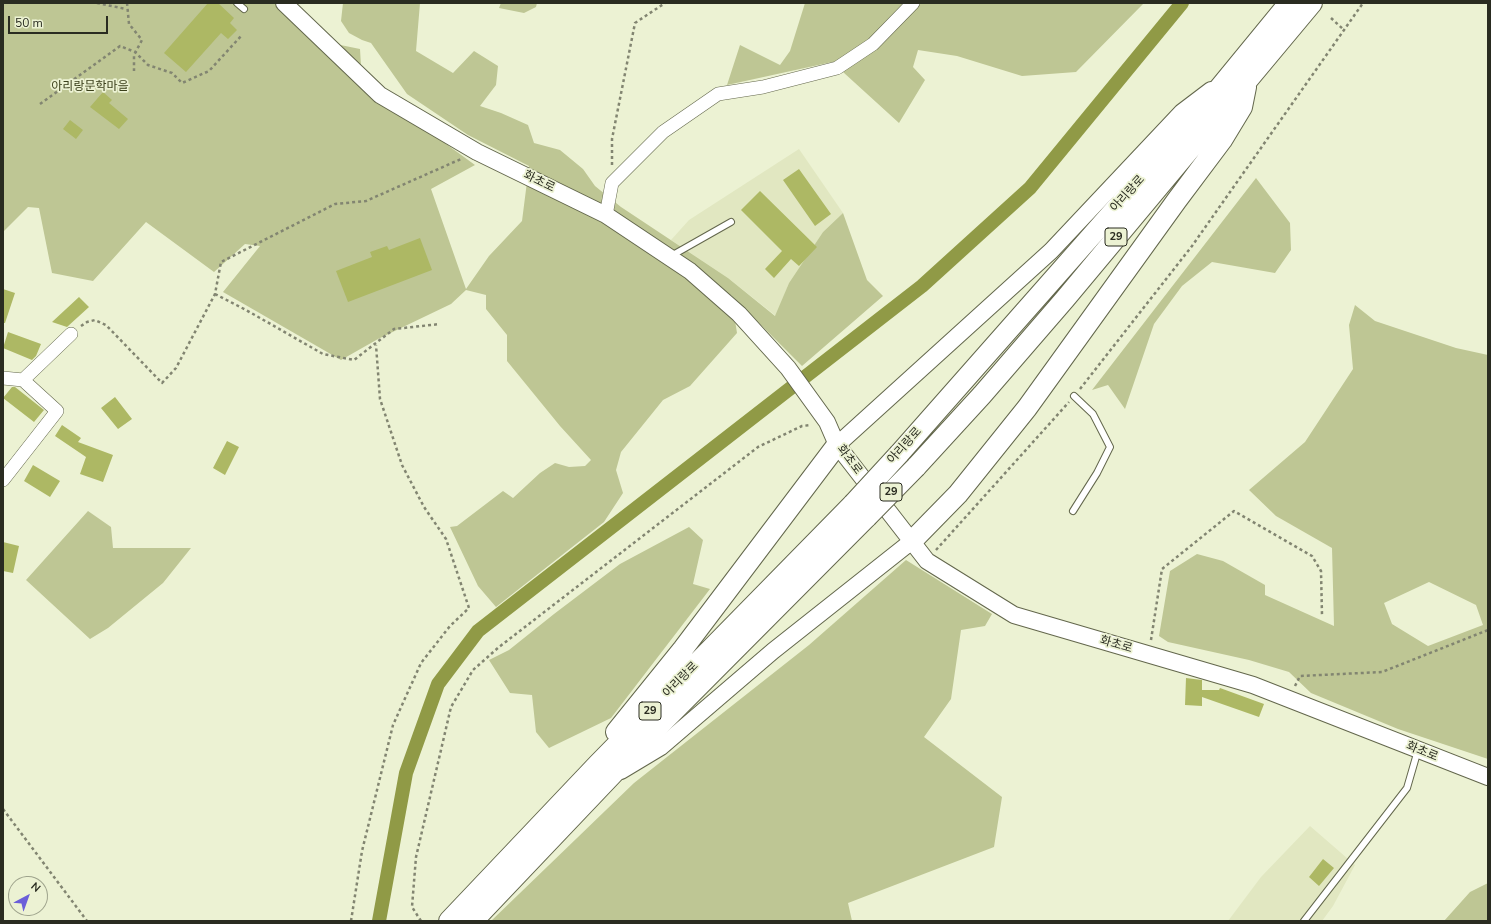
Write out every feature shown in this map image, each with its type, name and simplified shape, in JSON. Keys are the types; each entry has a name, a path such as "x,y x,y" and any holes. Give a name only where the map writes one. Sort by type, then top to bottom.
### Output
{"main road":[{"name":"아리랑로","path":"449,921 603,772 860,510 916,467 988,389 1239,77 1289,3"},
{"name":"아리랑로","path":"860,510 899,454 1184,131 1312,3"},
{"path":"912,541 958,494 1027,408 1149,237 1222,140 1242,107 1239,77"},
{"path":"603,772 612,736 683,649 837,445"},
{"name":"아리랑로","path":"473,921 603,772"}],"street":[{"path":"606,216 612,183 663,132 718,94 763,88 837,68 873,44 913,3"},
{"name":"화초로","path":"293,7 380,95 477,152 606,216 690,270 739,314 788,368 823,417 837,445 927,561 1014,615 1253,685 1488,777"},
{"path":"837,445 1050,251 1182,112 1239,77"},
{"path":"23,380 71,334"},
{"path":"3,378 23,380 57,411 3,480"},
{"path":"603,772 661,747 773,651 912,541"}],"lane":[{"path":"237,3 244,9"},
{"path":"670,257 731,222"},
{"path":"1073,511 1097,473 1110,447 1093,414 1074,396"},
{"path":"1304,921 1407,788 1418,750"}],"path":[{"path":"97,3 126,9"},
{"path":"127,3 126,9 129,24 142,40 135,52 134,72"},
{"path":"612,183 612,139 635,23 665,3"},
{"path":"927,561 1074,396 1192,246 1316,72 1363,3"},
{"path":"1331,18 1344,30"},
{"path":"40,104 120,46 135,52 148,65 172,73 182,83 209,71 242,35"},
{"path":"71,334 87,322 95,320 106,326 162,383 176,368 215,294 221,262 335,204 366,201 477,152"},
{"path":"215,294 323,354 354,360 376,345 394,329 440,324"},
{"path":"351,921 362,852 393,725 421,663 450,626 469,608 446,539 424,507 402,466 380,399 376,345"},
{"path":"421,921 412,907 416,857 451,707 473,670 499,647 758,447 823,417"},
{"path":"1149,655 1162,569 1234,511 1312,556 1321,571 1322,616"},
{"path":"1288,699 1300,676 1382,672 1488,630"},
{"path":"3,809 87,921"}],"shaded area":[{"path":"799,149 843,213 823,232 789,283 776,316 728,278 671,240 689,220"},
{"path":"1310,826 1355,865 1333,906 1322,921 1228,921 1261,877"}],"green space":[{"name":"아리랑문학마을","path":"3,3 276,3 316,40 360,49 362,83 475,165 431,189 466,289 489,256 522,221 529,166 468,135 407,94 371,43 349,33 341,21 343,3 420,3 416,51 453,73 474,51 498,66 496,85 480,106 501,113 528,125 534,143 560,150 583,169 595,186 621,207 728,278 775,316 789,283 823,232 843,213 867,280 883,296 802,366 731,295 737,333 690,386 663,400 621,452 616,470 623,493 604,522 496,607 478,586 450,527 457,526 503,491 513,498 540,473 555,463 569,467 585,466 591,460 560,426 507,361 507,335 486,309 486,295 466,290 451,304 378,339 341,360 223,292 260,246 245,244 214,272 146,222 93,281 52,273 39,208 28,207 3,232"},
{"path":"501,3 537,3 536,7 524,13 499,8"},
{"path":"805,3 1144,3 1076,72 1022,76 957,56 918,50 913,67 925,80 899,123 832,62 727,85 740,45 780,65 790,51"},
{"path":"1256,178 1290,223 1291,250 1275,273 1212,262 1182,286 1154,324 1125,409 1108,385 1092,390"},
{"path":"1355,305 1375,321 1456,348 1488,355 1488,759 1398,729 1311,693 1289,672 1249,660 1168,642 1159,636 1170,571 1197,554 1223,561 1265,585 1265,595 1334,626 1332,548 1276,516 1249,490 1305,442 1353,369 1349,325","holes":["1429,582 1476,605 1483,625 1428,646 1392,624 1384,603"]},
{"path":"88,511 111,527 113,548 191,548 163,583 108,628 90,639 26,580"},
{"path":"689,527 703,540 693,584 710,589 611,718 549,748 536,732 532,695 510,693 489,660 509,650 620,564"},
{"path":"906,560 992,614 985,626 961,630 951,699 924,737 1002,797 994,847 848,903 852,921 491,921 634,783 809,645"},
{"path":"1488,883 1488,921 1444,921 1470,892"}],"building":[{"path":"208,3 218,3 234,18 230,23 237,30 228,39 221,33 186,72 164,53"},
{"path":"103,92 112,100 109,103 128,119 119,129 90,107"},
{"path":"70,120 83,130 76,139 63,129"},
{"path":"799,169 831,214 815,226 783,180"},
{"path":"760,191 817,247 799,266 791,259 774,278 765,269 782,251 741,210"},
{"path":"420,238 432,270 348,302 336,271 372,257 370,252 387,246 389,250"},
{"path":"3,289 15,293 5,323 3,323"},
{"path":"79,297 89,307 67,327 52,322"},
{"path":"8,332 41,344 36,356 32,360 3,348"},
{"path":"12,387 15,387 44,410 34,422 3,398"},
{"path":"115,397 132,419 118,429 101,408"},
{"path":"62,425 81,438 78,442 113,455 103,482 80,474 86,457 55,436"},
{"path":"227,441 239,447 225,475 213,468"},
{"path":"33,465 60,481 50,497 24,481"},
{"path":"3,542 19,546 13,573 3,571"},
{"path":"1186,678 1202,680 1202,690 1219,690 1220,688 1264,704 1259,717 1202,697 1202,706 1185,705"},
{"path":"1323,859 1334,868 1319,886 1309,877"}],"waterway":[{"path":"379,921 406,773 438,684 478,631 922,286 1030,188 1182,3"}]}
